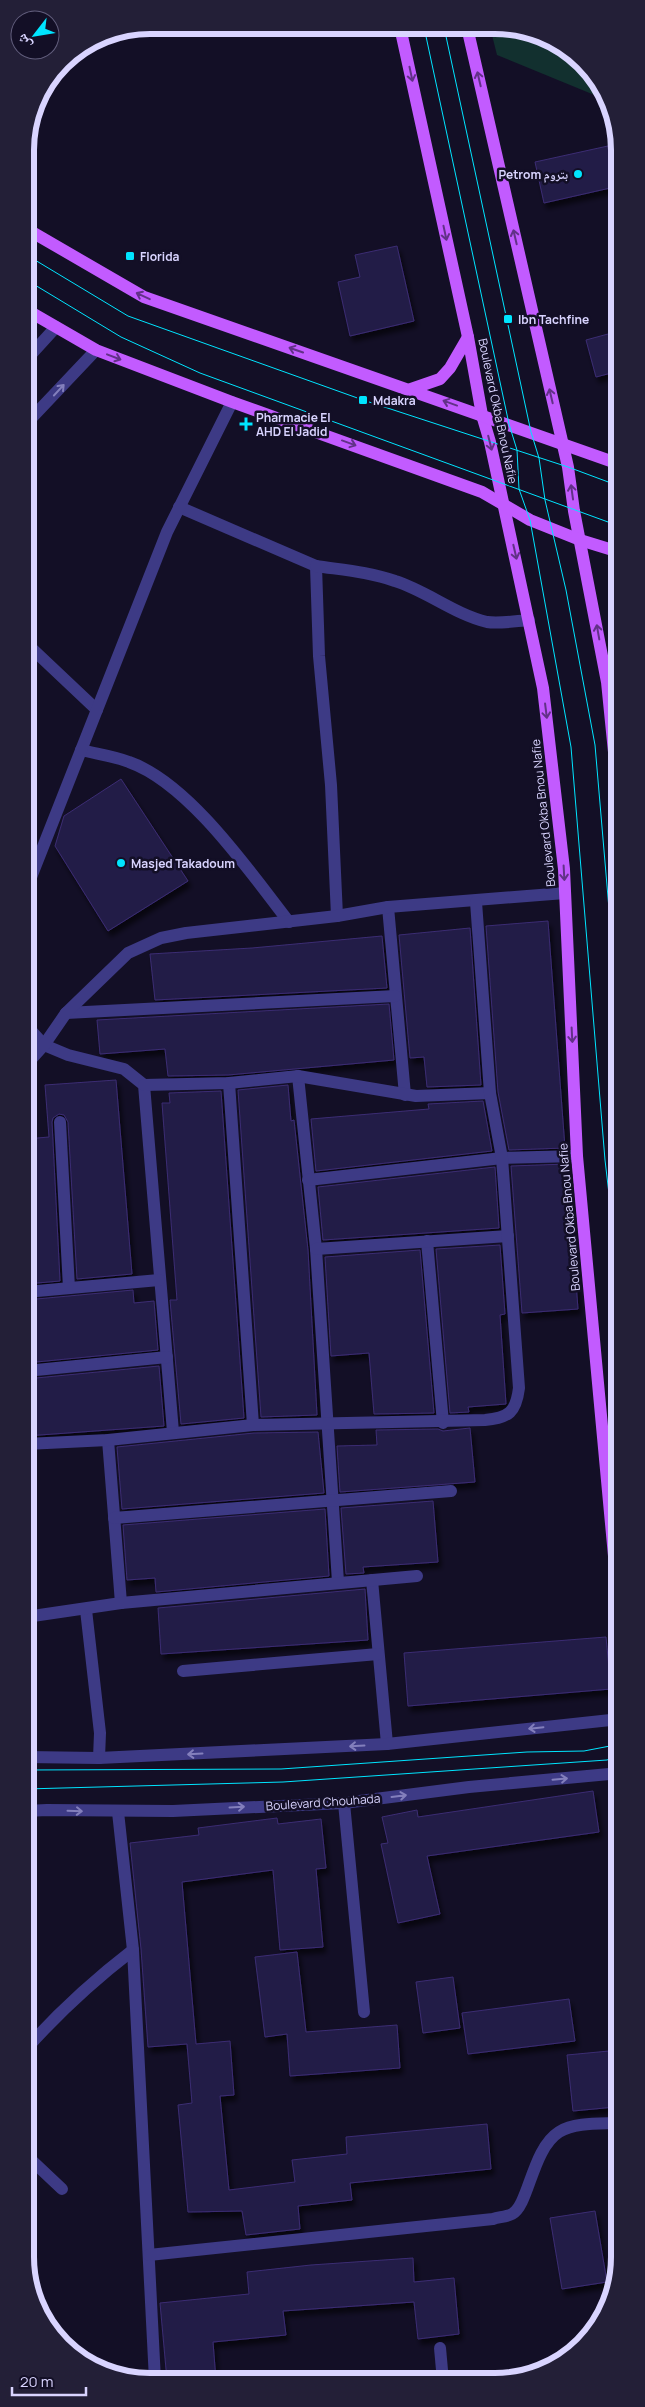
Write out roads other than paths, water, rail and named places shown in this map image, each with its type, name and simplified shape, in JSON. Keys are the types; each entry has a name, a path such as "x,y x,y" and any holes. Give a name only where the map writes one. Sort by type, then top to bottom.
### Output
{"main road":[{"name":"Boulevard Okba Bnou Nafie","path":"402,34 468,337 482,415 504,504 543,688 565,893 577,1156 611,1515"},
{"path":"470,34 568,467 607,682 611,722"},
{"path":"34,233 144,297 411,389 611,461"},
{"path":"34,314 96,350 232,402 482,492 530,520 580,540 611,550"},
{"path":"411,389 440,379 450,368 468,337"}],"street":[{"path":"34,351 56,327"},
{"path":"34,415 96,350"},
{"path":"34,870 179,507 217,437 232,402"},
{"path":"179,507 316,566 366,573 394,580 418,589 461,612 488,622 529,620"},
{"path":"316,566 319,656 331,785 337,916"},
{"path":"34,650 97,710"},
{"path":"81,750 130,762 177,790 230,847 289,922"},
{"path":"34,1056 66,1013 128,954 161,938 186,933 337,916 388,907 476,902 565,893"},
{"path":"34,1444 108,1440 253,1425 443,1423 501,1419 512,1411 518,1401 519,1388 502,1158 490,1094 476,902"},
{"path":"388,907 405,1095"},
{"path":"66,1013 395,996"},
{"path":"34,1034 44,1045 68,1055 124,1069 144,1085 229,1083 298,1076 405,1095 490,1094"},
{"path":"298,1076 316,1249 338,1582"},
{"path":"229,1083 253,1425"},
{"path":"144,1085 173,1432"},
{"path":"60,1122 69,1288"},
{"path":"308,1180 502,1158 577,1156"},
{"path":"316,1249 508,1236"},
{"path":"427,1241 443,1423"},
{"path":"34,1291 159,1280"},
{"path":"34,1370 167,1357"},
{"path":"108,1440 121,1603"},
{"path":"114,1518 451,1492"},
{"path":"34,1616 86,1610 121,1603 417,1576"},
{"path":"372,1580 387,1744"},
{"path":"86,1610 100,1733 100,1758"},
{"path":"183,1672 378,1654"},
{"path":"34,1757 100,1758 387,1744 611,1720"},
{"name":"Boulevard Chouhada","path":"34,1811 118,1812 344,1803 469,1787 611,1774"},
{"path":"344,1803 364,2012"},
{"path":"118,1812 133,1950 154,2373"},
{"path":"34,2040 60,2012 95,1980 133,1950"},
{"path":"149,2255 493,2219 512,2214 523,2200 533,2167 558,2133 572,2127 611,2124"},
{"path":"34,2163 62,2189"},
{"path":"440,2348 442,2373"}],"tram line":[{"path":"425,34 509,424 517,450 519,489 530,520 571,747 605,1160 611,1211"},
{"path":"446,34 531,432 539,458 545,500 566,590 595,745 611,932"},
{"path":"34,259 128,316 363,400 568,467 611,483"},
{"path":"34,284 121,337 200,373 611,523"},
{"path":"34,1770 281,1769 527,1752 584,1751 611,1745"},
{"path":"34,1789 283,1782 611,1758"}],"place":[{"name":"Petrom بتروم","path":"578,174"},
{"name":"Florida","path":"130,256"},
{"name":"Ibn Tachfine","path":"508,319"},
{"name":"Mdakra","path":"363,400"},
{"name":"Pharmacie El AHD El Jadid","path":"246,424"},
{"name":"Masjed Takadoum","path":"121,863"}]}
